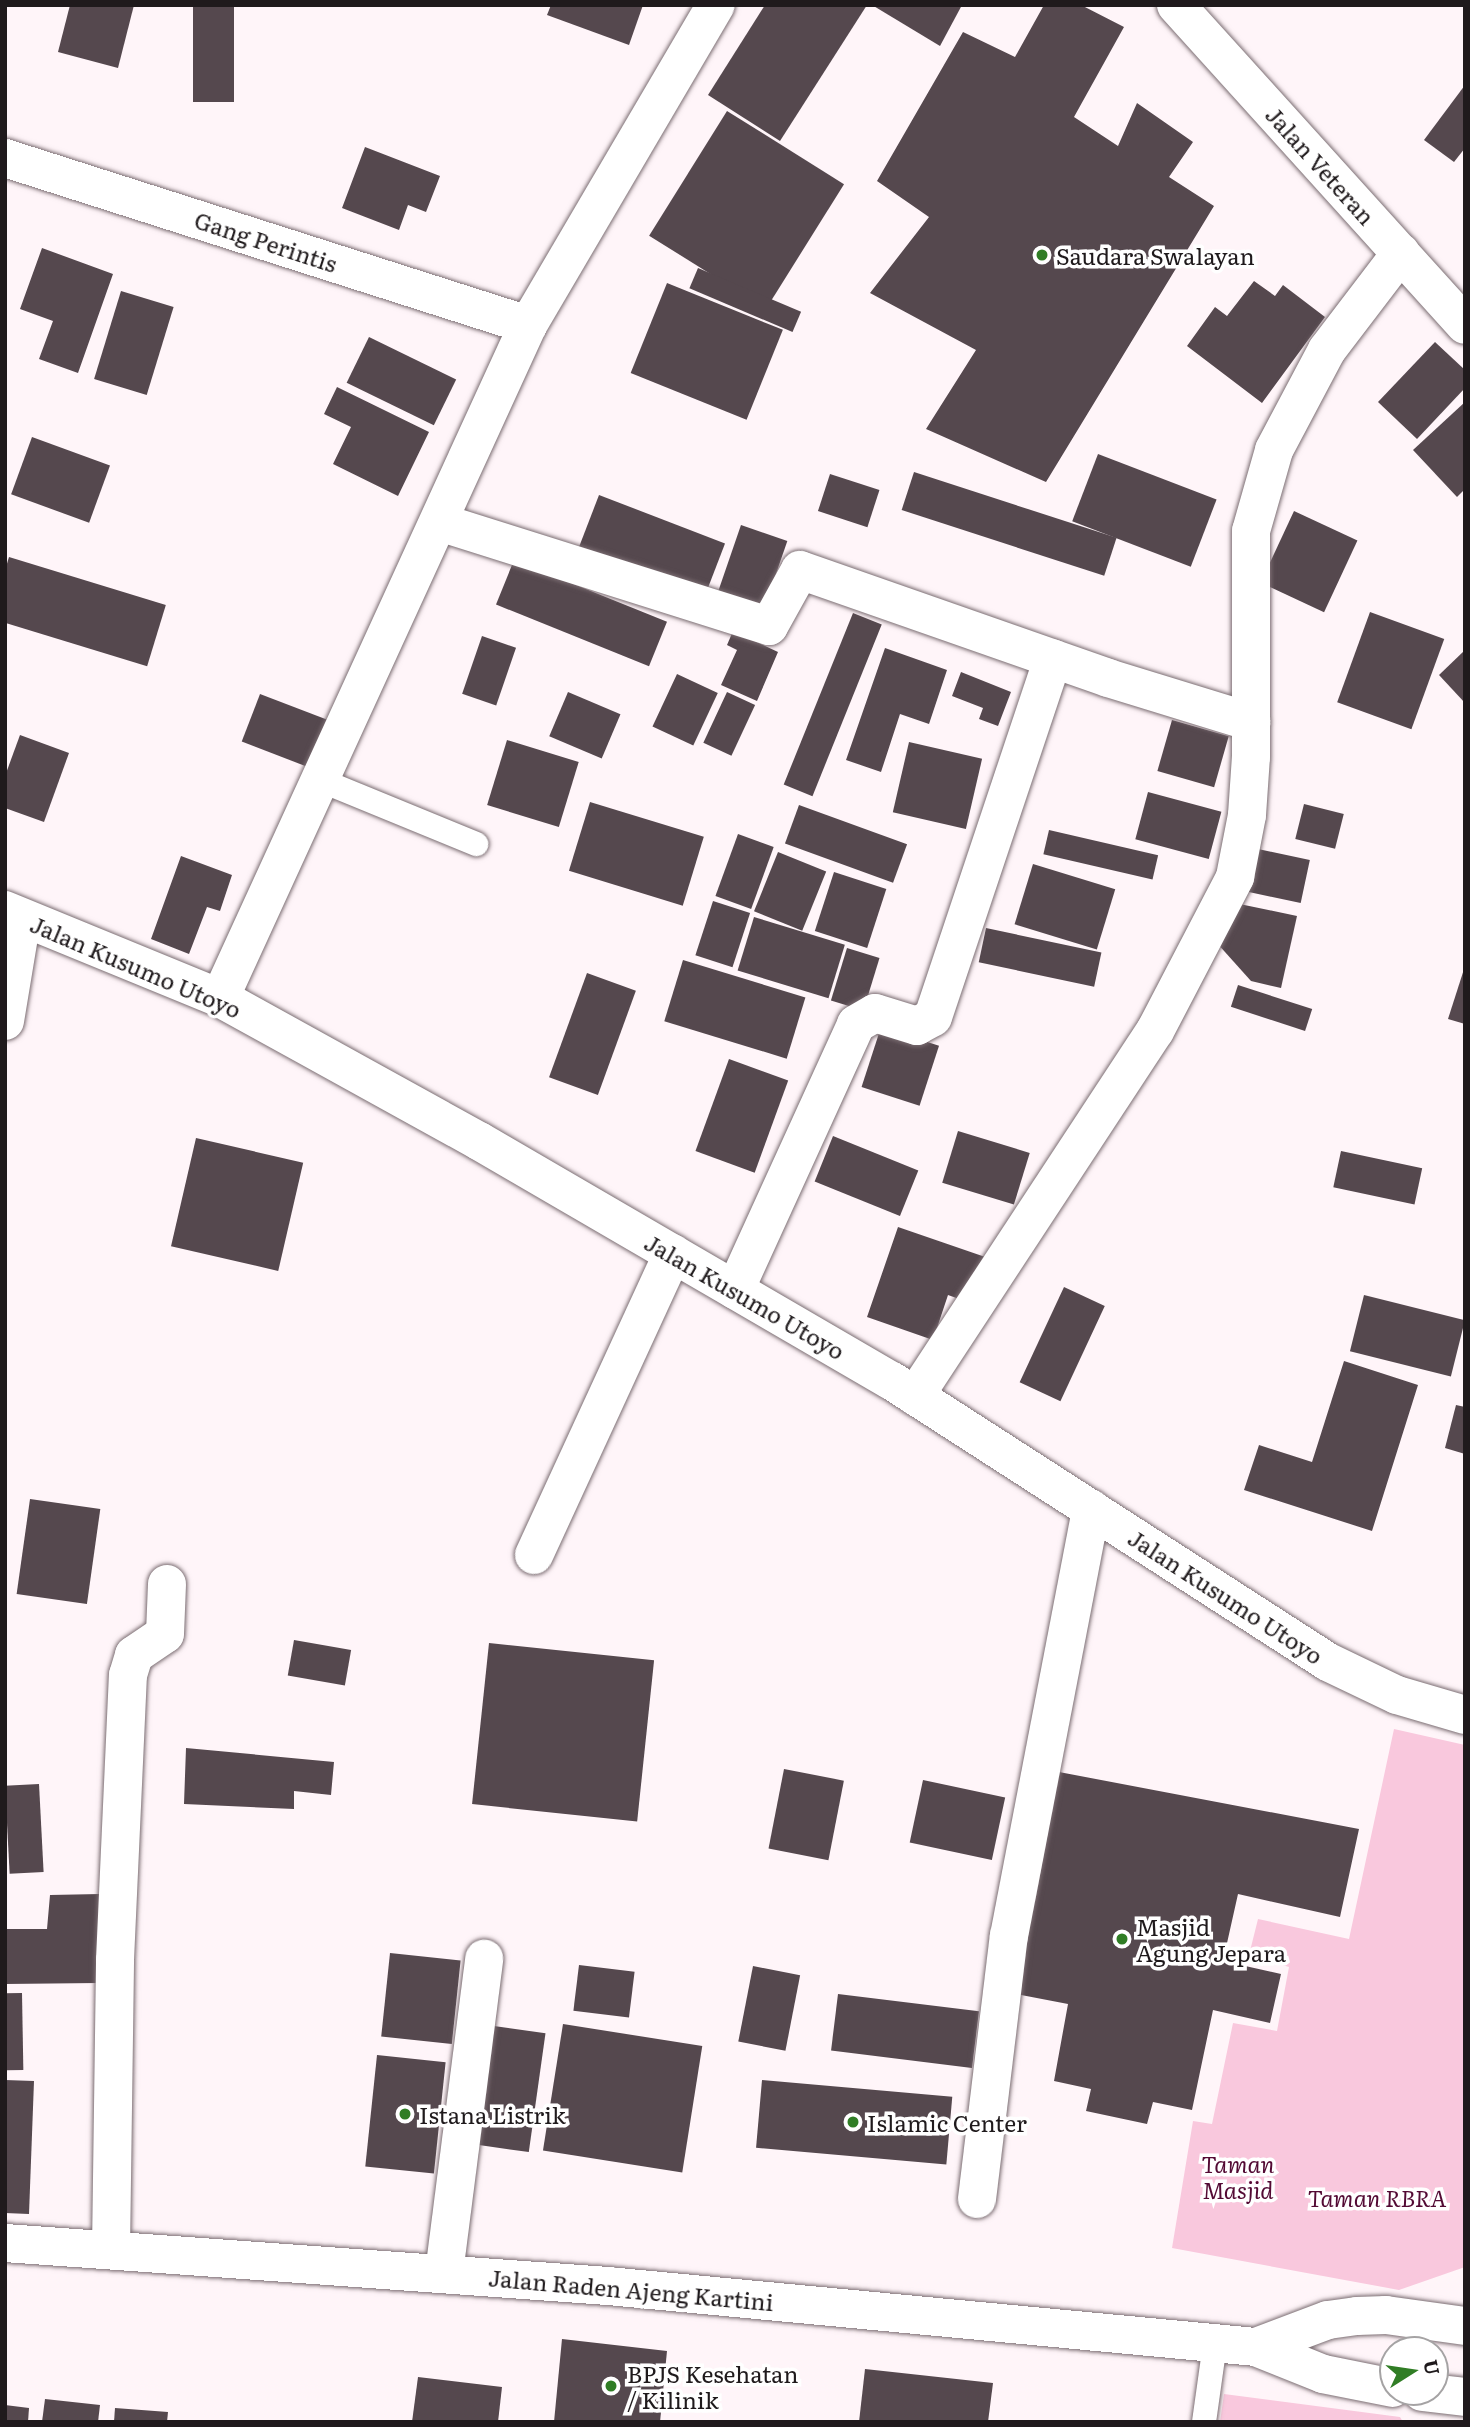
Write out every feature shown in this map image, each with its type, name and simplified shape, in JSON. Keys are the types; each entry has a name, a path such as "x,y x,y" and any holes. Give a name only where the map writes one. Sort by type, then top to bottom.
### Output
{"main road":[{"path":"220,998 528,325 716,5"},
{"name":"Jalan Veteran","path":"1176,5 1465,325"},
{"name":"Gang Perintis","path":"5,158 528,325"},
{"path":"915,1396 1156,1031 1235,877 1247,815 1251,722 1248,648 1251,531 1274,450 1327,350 1401,253"},
{"path":"439,522 769,626 800,570 1053,659 1251,722"},
{"path":"735,1290 856,1024 875,1013 911,1026 933,1017 1053,659"},
{"path":"5,1021 13,914"},
{"name":"Jalan Kusumo Utoyo","path":"13,914 220,998 673,1254 915,1396 1351,1675 1465,1715"},
{"path":"534,1555 673,1254"},
{"path":"977,2199 1009,1936 1091,1509"},
{"path":"111,2250 115,1960 128,1675 134,1655 165,1634 167,1584"},
{"path":"444,2273 484,1959"},
{"name":"Jalan Raden Ajeng Kartini","path":"5,2243 444,2273 1256,2347 1323,2374 1379,2385"},
{"name":"Jalan Raden Ajeng Kartini","path":"1256,2347 1328,2320 1357,2316 1386,2315 1465,2326"}],"lane":[{"path":"320,780 476,845"},
{"path":"1204,2422 1216,2344"}],"green space":[{"name":"Taman RBRA","path":"1394,1729 1465,1745 1465,2267 1399,2290 1172,2248 1193,2121 1212,2124 1233,2023 1277,2031 1289,1967 1249,1955 1258,1919 1349,1939"},
{"path":"1224,2394 1400,2417 1403,2422 1220,2422"}],"building":[{"path":"70,5 134,5 118,68 58,52"},
{"path":"193,5 234,5 234,102 193,102"},
{"path":"551,5 643,5 629,45 547,15"},
{"path":"765,5 867,5 780,141 708,95"},
{"path":"872,5 962,5 940,46"},
{"name":"Saudara Swalayan","path":"1044,5 1081,5 1124,27 1074,117 1118,146 1137,103 1193,142 1169,177 1214,206 1046,482 926,429 976,350 870,293 929,217 877,181 963,32 1015,57"},
{"path":"1465,85 1465,148 1454,162 1424,140"},
{"path":"727,111 844,184 766,309 649,236"},
{"path":"365,147 440,176 426,212 408,205 399,230 342,208"},
{"path":"42,248 113,274 78,373 39,359 53,321 20,309"},
{"path":"698,268 801,312 793,332 689,288"},
{"path":"1254,281 1275,296 1283,285 1325,317 1262,403 1187,346 1215,307 1227,316"},
{"path":"667,283 783,330 747,420 631,373"},
{"path":"121,291 174,307 147,395 94,379"},
{"path":"369,337 456,380 434,425 347,383"},
{"path":"1435,342 1465,370 1465,388 1417,439 1378,402"},
{"path":"337,387 429,432 398,496 333,464 351,427 324,414"},
{"path":"1465,402 1465,489 1457,497 1413,450"},
{"path":"32,437 110,465 89,523 11,494"},
{"path":"1098,454 1217,500 1191,567 1072,521"},
{"path":"914,472 1117,538 1104,576 902,510"},
{"path":"830,474 879,490 867,527 818,511"},
{"path":"599,495 725,543 704,598 578,550"},
{"path":"1294,511 1357,541 1324,612 1261,583"},
{"path":"741,525 787,541 764,608 718,592"},
{"path":"9,557 166,605 147,666 5,623 5,570"},
{"path":"514,560 667,622 649,666 496,605"},
{"path":"1370,612 1444,639 1411,729 1337,702"},
{"path":"853,613 882,625 812,796 784,785"},
{"path":"733,631 778,652 757,701 721,685 737,650 727,645"},
{"path":"482,636 516,648 496,705 462,694"},
{"path":"885,648 947,670 929,724 900,714 881,772 846,760"},
{"path":"1465,650 1465,703 1439,675"},
{"path":"961,672 1011,692 998,726 979,719 983,708 952,696"},
{"path":"677,674 718,693 693,746 652,727"},
{"path":"568,692 620,714 602,758 549,736"},
{"path":"727,692 755,705 731,756 703,743"},
{"path":"260,694 332,722 314,769 242,742"},
{"path":"1172,720 1229,736 1214,787 1157,771"},
{"path":"20,735 69,753 44,822 5,808 5,776"},
{"path":"507,740 579,762 559,827 487,805"},
{"path":"909,742 982,759 966,829 893,812"},
{"path":"1148,792 1221,812 1209,859 1135,839"},
{"path":"590,802 704,837 683,906 569,871"},
{"path":"1304,804 1344,814 1335,849 1295,839"},
{"path":"799,805 907,844 893,883 785,844"},
{"path":"1049,830 1158,855 1153,880 1043,854"},
{"path":"738,834 774,847 751,909 715,896"},
{"path":"1258,849 1310,860 1301,903 1249,892"},
{"path":"778,852 826,871 802,931 754,911"},
{"path":"181,856 232,875 220,911 207,907 189,954 151,939"},
{"path":"1033,864 1115,889 1097,949 1015,924"},
{"path":"834,872 886,889 867,948 815,931"},
{"path":"713,901 750,913 732,967 695,955"},
{"path":"1230,902 1297,916 1281,988 1251,981 1216,942"},
{"path":"754,917 845,945 828,998 738,971"},
{"path":"986,928 1101,953 1094,987 979,962"},
{"path":"847,948 880,958 863,1011 831,1001"},
{"path":"683,960 805,997 787,1059 664,1021"},
{"path":"1465,966 1465,1024 1448,1019"},
{"path":"587,973 636,991 598,1095 549,1077"},
{"path":"1238,985 1312,1009 1305,1031 1231,1007"},
{"path":"881,1027 939,1046 920,1106 862,1087"},
{"path":"729,1059 788,1081 755,1173 695,1151"},
{"path":"958,1131 1030,1153 1014,1205 942,1183"},
{"path":"833,1136 918,1170 900,1216 815,1181"},
{"path":"196,1138 303,1163 278,1271 171,1246"},
{"path":"1341,1151 1422,1168 1414,1204 1333,1187"},
{"path":"898,1227 991,1259 976,1305 948,1295 933,1340 867,1317"},
{"path":"1064,1287 1105,1306 1060,1401 1020,1382"},
{"path":"1364,1295 1465,1320 1451,1376 1350,1351"},
{"path":"1344,1361 1418,1385 1372,1531 1244,1490 1259,1445 1312,1462"},
{"path":"1456,1405 1465,1407 1465,1454 1445,1448"},
{"path":"30,1499 100,1509 87,1604 17,1594"},
{"path":"294,1640 351,1650 345,1686 288,1675"},
{"path":"489,1643 654,1660 637,1821 472,1804"},
{"path":"186,1748 334,1762 331,1795 294,1791 294,1809 184,1804"},
{"path":"784,1769 844,1781 828,1860 769,1849"},
{"name":"Masjid Agung Jepara","path":"1059,1772 1359,1829 1340,1917 1238,1894 1223,1961 1281,1974 1270,2023 1213,2010 1192,2110 1153,2102 1147,2124 1086,2111 1091,2089 1054,2081 1068,2004 1006,1992 1022,1899 1035,1902"},
{"path":"923,1780 1005,1797 992,1860 910,1843"},
{"path":"39,1784 44,1872 10,1874 5,1786"},
{"path":"100,1894 98,1983 5,1984 5,1929 47,1929 50,1895"},
{"path":"390,1953 461,1960 452,2044 381,2037"},
{"path":"579,1965 635,1972 629,2017 573,2011"},
{"path":"753,1966 800,1975 785,2051 738,2042"},
{"path":"5,1993 22,1993 23,2070 6,2070"},
{"path":"838,1994 979,2011 972,2068 831,2051"},
{"path":"563,2024 702,2046 682,2172 543,2150"},
{"path":"494,2026 545,2033 529,2152 477,2145"},
{"name":"Istana Listrik","path":"377,2055 446,2062 434,2174 365,2166"},
{"path":"5,2080 34,2081 29,2214 5,2213"},
{"name":"Islamic Center","path":"762,2080 952,2097 946,2164 756,2148"},
{"name":"BPJS Kesehatan / Kilinik","path":"562,2339 667,2351 660,2422 554,2422"},
{"path":"865,2369 993,2383 988,2422 859,2422"},
{"path":"418,2377 502,2387 498,2422 412,2422"},
{"path":"45,2399 100,2405 98,2422 42,2422"},
{"path":"5,2405 29,2408 28,2422 5,2422"},
{"path":"115,2408 168,2412 167,2422 114,2422"}],"place":[{"name":"Saudara Swalayan","path":"1042,255"},
{"name":"Masjid Agung Jepara","path":"1122,1939"},
{"name":"Istana Listrik","path":"405,2114"},
{"name":"Islamic Center","path":"853,2122"},
{"name":"BPJS Kesehatan / Kilinik","path":"611,2386"}],"park label":[{"name":"Taman Masjid","path":"1238,2176"}]}
